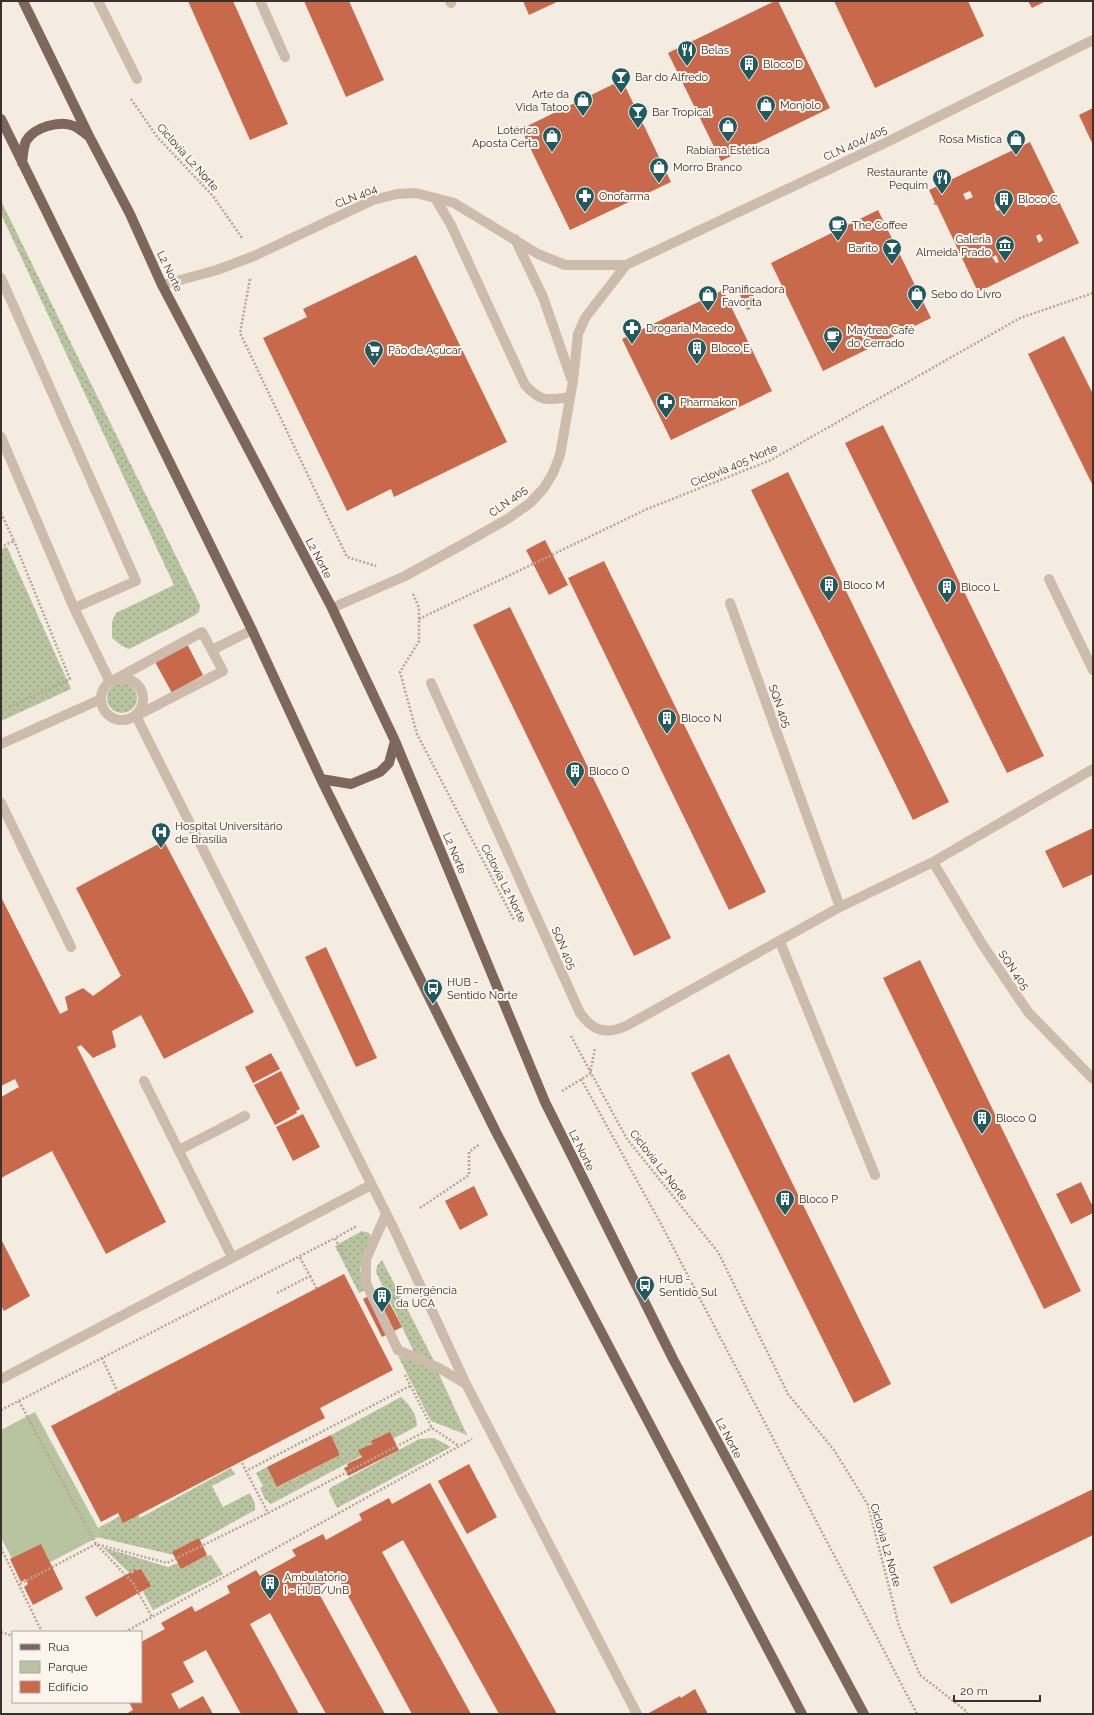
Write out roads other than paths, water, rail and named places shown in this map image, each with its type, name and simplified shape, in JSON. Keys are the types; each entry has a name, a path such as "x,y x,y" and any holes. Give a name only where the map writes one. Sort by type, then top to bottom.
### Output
{"main road":[{"name":"L2 Norte","path":"23,1 89,136 130,214 162,285 332,608 395,741 545,1102 673,1359 864,1714"},
{"path":"1,119 252,630 321,779 496,1132 802,1714"},
{"path":"22,163 23,150 26,140 33,134 48,126 63,123 75,126 89,136"},
{"path":"321,779 351,784 380,772 389,762 395,741"}],"street":[{"path":"98,1 137,79"},
{"path":"260,1 286,57"},
{"name":"CLN 404/405","path":"626,265 887,142 1093,40"},
{"name":"CLN 404","path":"162,285 217,270 254,256 373,200 397,194 416,194 454,203 515,238 538,254 565,265 626,265"},
{"path":"435,198 450,225 525,385 536,397 551,400 570,396"},
{"path":"515,238 543,297 573,381"},
{"name":"CLN 405","path":"332,608 405,576 508,518 535,498 554,473 560,455 573,381 578,334 586,318 626,265"},
{"path":"1,278 136,581 74,608"},
{"path":"1,437 74,608 110,682"},
{"path":"1049,579 1093,670"},
{"name":"SQN 405","path":"730,604 840,907"},
{"path":"212,650 252,630"},
{"path":"202,632 212,650 223,671 130,720 115,720 104,711 101,699 102,692 110,682 202,632"},
{"path":"110,682 123,678 129,679 140,689 143,695 143,703 136,716"},
{"name":"SQN 405","path":"431,683 580,1013 588,1024 598,1030 614,1030 626,1026 780,942"},
{"path":"1,744 101,699"},
{"path":"136,716 386,1214 466,1384 637,1714"},
{"path":"875,1175 780,942 840,907 933,862 1093,770"},
{"path":"1,804 71,947"},
{"name":"SQN 405","path":"933,862 982,944 1028,1012 1093,1079"},
{"path":"144,1081 232,1257"},
{"path":"179,1150 245,1116"},
{"path":"1,1378 371,1185"},
{"path":"386,1214 366,1259 366,1283 398,1350 439,1368 466,1384"}],"place":[{"name":"Belas","path":"687,67"},
{"name":"Bloco D","path":"749,81"},
{"name":"Bar do Alfredo","path":"621,94"},
{"name":"Arte da Vida Tatoo","path":"583,117"},
{"name":"Monjolo","path":"766,122"},
{"name":"Bar Tropical","path":"638,129"},
{"name":"Rabiana Estética","path":"728,143"},
{"name":"Lotérica Aposta Certa","path":"552,153"},
{"name":"Rosa Mística","path":"1016,156"},
{"name":"Morro Branco","path":"659,184"},
{"name":"Restaurante Pequim","path":"942,195"},
{"name":"Onofarma","path":"585,213"},
{"name":"Bloco C","path":"1004,216"},
{"name":"The Coffee","path":"838,242"},
{"name":"Galeria Almeida Prado","path":"1005,262"},
{"name":"Barito","path":"892,265"},
{"name":"Sebo do Livro","path":"917,311"},
{"name":"Panificadora Favorita","path":"708,312"},
{"name":"Drogaria Macedo","path":"632,345"},
{"name":"Maytrea Café do Cerrado","path":"833,353"},
{"name":"Bloco E","path":"697,365"},
{"name":"Pão de Açúcar","path":"374,367"},
{"name":"Pharmakon","path":"666,419"},
{"name":"Bloco M","path":"829,602"},
{"name":"Bloco L","path":"947,604"},
{"name":"Bloco N","path":"667,735"},
{"name":"Bloco O","path":"575,788"},
{"name":"Hospital Universitário de Brasília","path":"161,849"},
{"name":"HUB - Sentido Norte","path":"433,1005"},
{"name":"Bloco Q","path":"982,1135"},
{"name":"Bloco P","path":"785,1216"},
{"name":"HUB - Sentido Sul","path":"645,1302"},
{"name":"Emergência da UCA","path":"382,1313"},
{"name":"Ambulatório I - HUB/UnB","path":"270,1600"}]}
